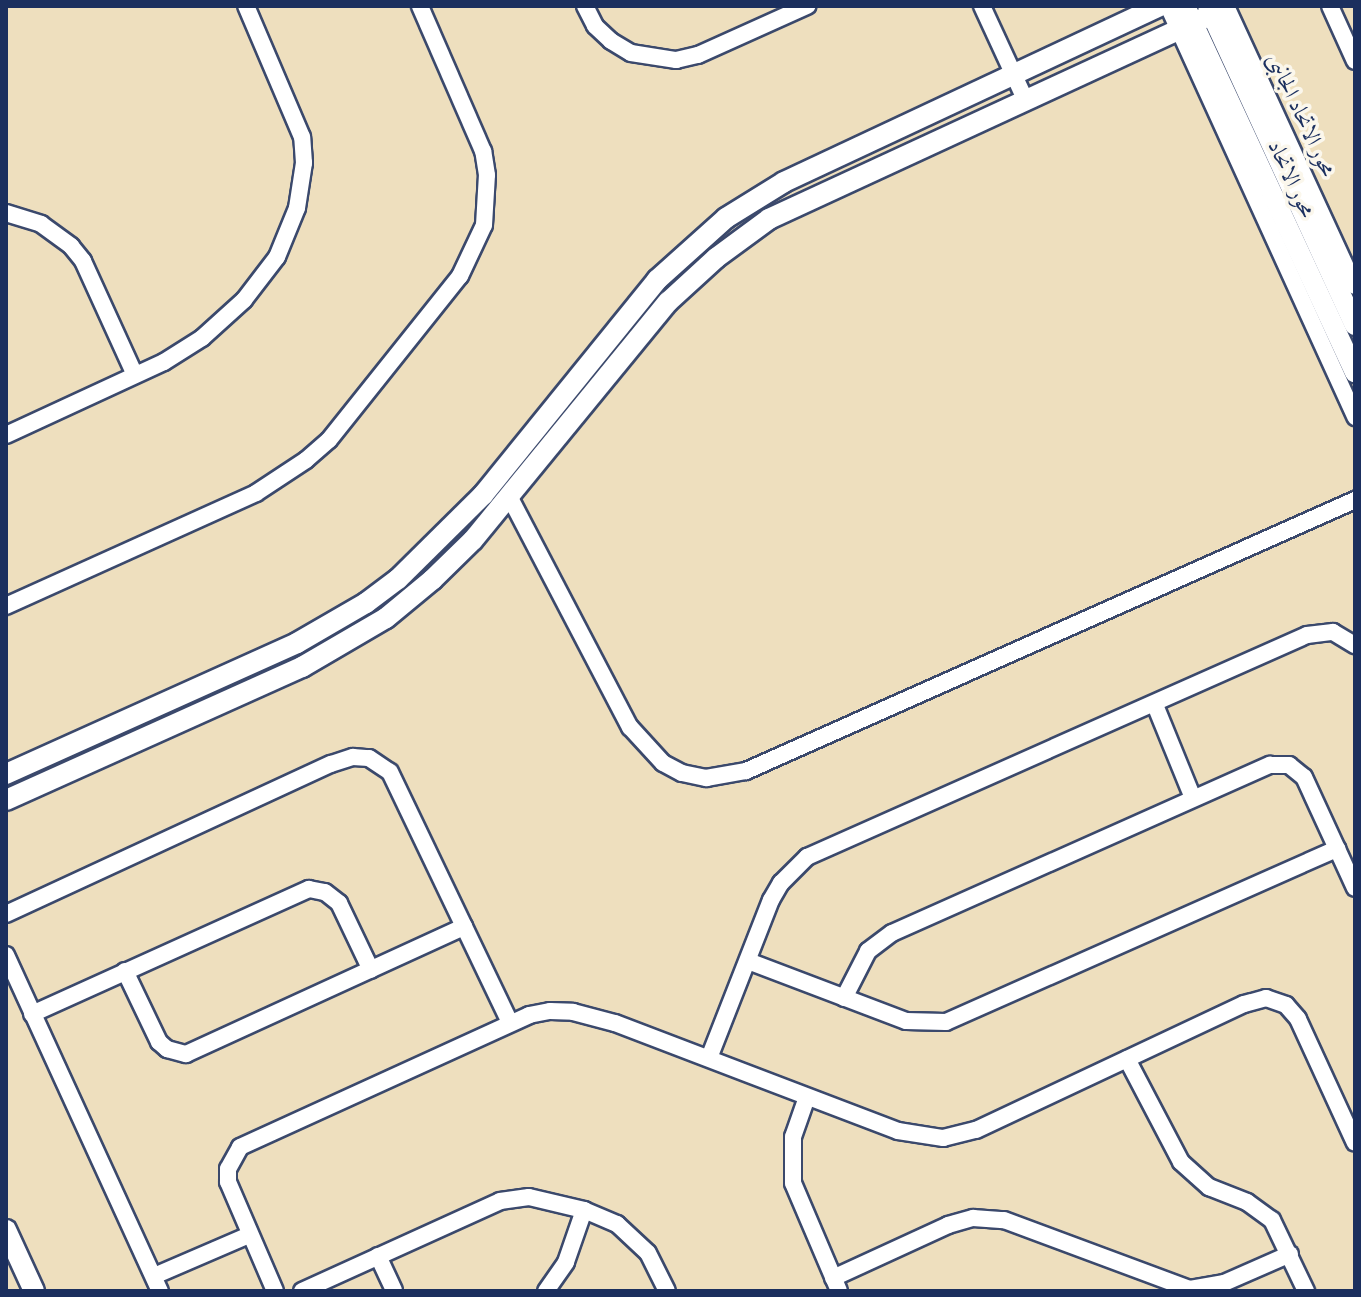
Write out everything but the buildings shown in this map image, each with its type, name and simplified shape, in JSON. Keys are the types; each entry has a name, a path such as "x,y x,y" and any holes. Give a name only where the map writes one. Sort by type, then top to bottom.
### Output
{"street":[{"path":"6,435 177,354 226,319 277,257 297,208 304,163 302,137 246,6"},
{"path":"6,606 256,493 306,460 329,440 460,276 484,225 487,175 483,151 420,6"},
{"path":"585,6 595,26 611,41 642,56 676,60 698,55 807,6"},
{"path":"982,6 1025,99"},
{"path":"6,774 297,643 366,603 428,553 483,495 628,314 699,239 784,182 1014,77 1159,6"},
{"path":"1168,6 1185,19 1355,417"},
{"path":"1330,6 1355,61"},
{"path":"6,800 260,687 361,634 432,580 509,496 646,326 691,279 741,238 799,203 1025,99 1185,19 1216,9"},
{"name":"محور الاتحاد","path":"1216,9 1355,325"},
{"name":"محور الاتحاد الجانبى","path":"1216,9 1355,286"},
{"name":"محور الاتحاد","path":"1185,19 1355,373"},
{"path":"6,213 41,224 71,246 83,261 135,375"},
{"path":"509,496 630,727 663,763 682,773 706,778 725,777 767,762 1355,500"},
{"path":"709,1058 776,891 807,857 1307,635 1333,632 1355,645"},
{"path":"1155,705 1193,798"},
{"path":"6,914 331,764 361,757 377,762 390,772 510,1023"},
{"path":"844,998 860,963 879,940 1270,765 1289,765 1304,777 1355,888"},
{"path":"748,961 906,1021 946,1022 1337,849"},
{"path":"32,1014 309,889 325,892 339,903 371,970"},
{"path":"125,971 159,1042 167,1049 186,1054 464,927"},
{"path":"6,955 157,1284 249,1235"},
{"path":"275,1291 228,1182 232,1157 240,1147 510,1023 539,1013 573,1012 615,1023 898,1131 943,1138 976,1130 1244,1004 1266,998 1277,1000 1298,1019 1349,1116 1355,1143"},
{"path":"1127,1059 1167,1140 1189,1172 1209,1187 1260,1209 1281,1233 1306,1291"},
{"path":"807,1097 793,1137 793,1183 836,1285 948,1225 973,1218 1004,1220 1190,1289 1224,1283 1290,1254"},
{"path":"302,1291 514,1198 543,1198 617,1224 639,1242 653,1261 667,1291"},
{"path":"546,1291 561,1272 584,1210"},
{"path":"6,1230 34,1291"},
{"path":"378,1256 394,1291"}]}
